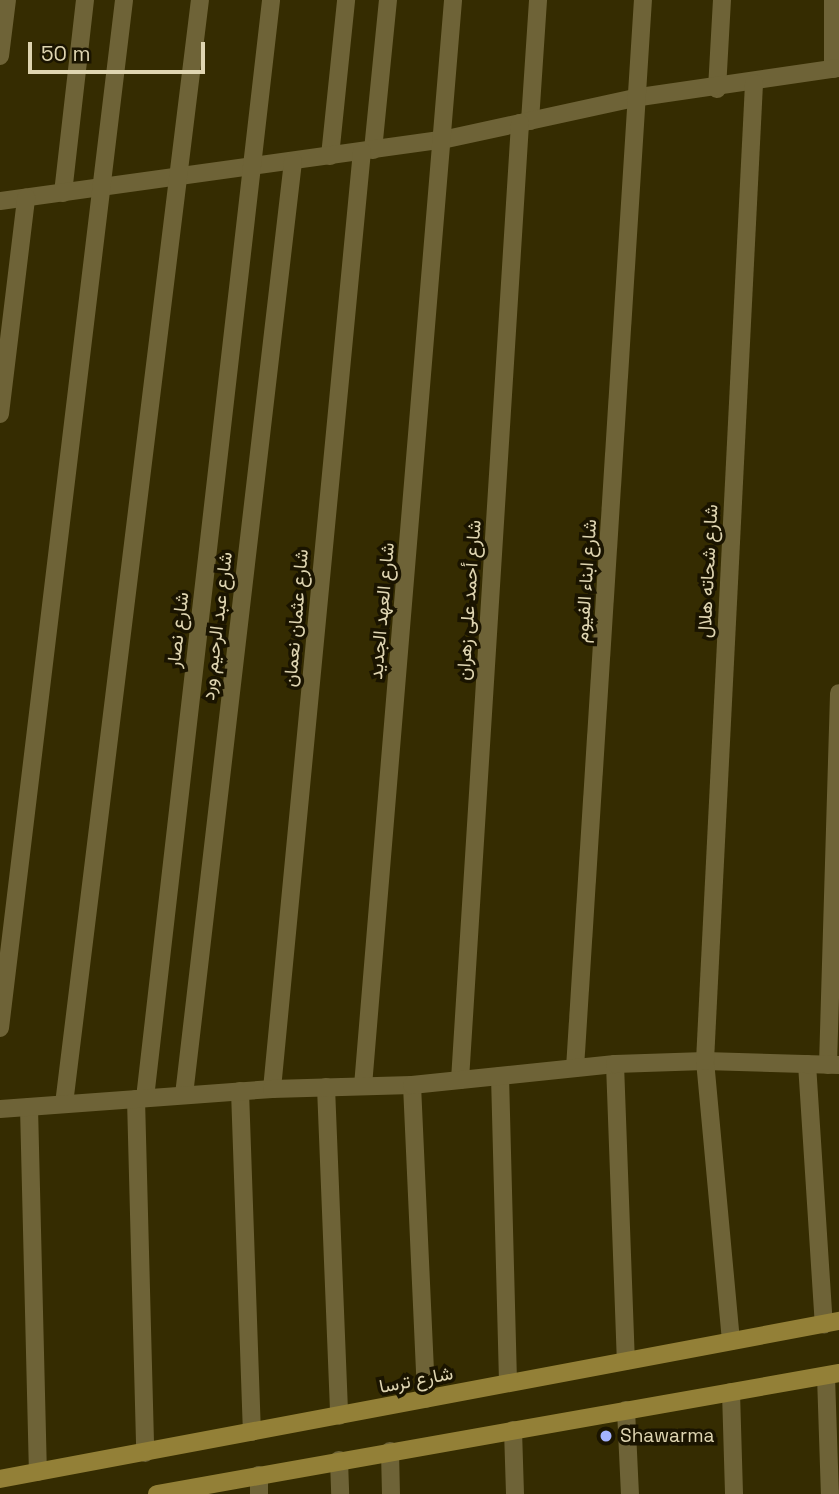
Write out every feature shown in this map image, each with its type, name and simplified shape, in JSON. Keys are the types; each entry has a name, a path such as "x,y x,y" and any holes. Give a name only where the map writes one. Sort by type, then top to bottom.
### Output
{"main road":[{"name":"شارع ترسا","path":"0,1479 832,1322"},
{"path":"157,1494 833,1375"}],"street":[{"path":"0,56 7,0"},
{"path":"63,192 85,0"},
{"path":"0,1028 124,0"},
{"path":"64,1104 200,0"},
{"name":"شارع نصار","path":"145,1452 140,1098 271,0"},
{"path":"330,156 346,0"},
{"name":"شارع عثمان نعمان","path":"272,1089 367,150 388,0"},
{"name":"شارع العهد الجديد","path":"363,1086 453,0"},
{"name":"شارع أحمد على زهران","path":"460,1080 525,122 538,0"},
{"name":"شارع ابناء الفيوم","path":"575,1069 640,97 643,0"},
{"path":"717,89 722,0"},
{"path":"0,201 442,140 640,97 717,89 836,69 833,0"},
{"name":"شارع شحاته هلال","path":"731,1341 705,1061 754,83"},
{"name":"شارع عبد الرحيم ورد","path":"184,1095 293,161"},
{"path":"0,414 26,198"},
{"path":"0,1109 272,1089 412,1085 615,1064 705,1061 833,1065 839,693"},
{"path":"615,1064 626,1361"},
{"path":"807,1064 832,1322"},
{"path":"499,1076 508,1383"},
{"path":"412,1085 426,1399"},
{"path":"326,1087 339,1416"},
{"path":"240,1091 252,1432"},
{"path":"29,1107 38,1472"},
{"path":"830,1494 833,1375"},
{"path":"731,1392 734,1494"},
{"path":"626,1410 630,1494"},
{"path":"513,1430 515,1494"},
{"path":"390,1451 391,1494"},
{"path":"339,1460 340,1494"},
{"path":"259,1475 260,1494"}],"place":[{"name":"Shawarma","path":"606,1436"}]}
